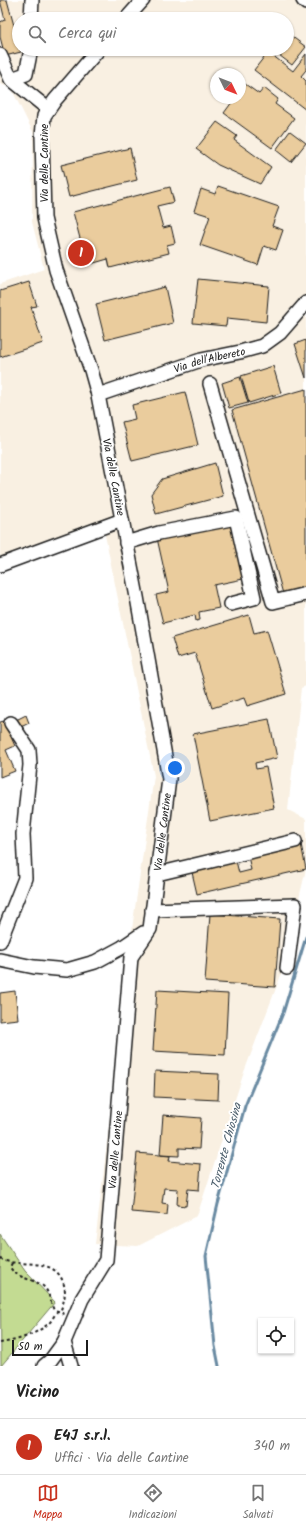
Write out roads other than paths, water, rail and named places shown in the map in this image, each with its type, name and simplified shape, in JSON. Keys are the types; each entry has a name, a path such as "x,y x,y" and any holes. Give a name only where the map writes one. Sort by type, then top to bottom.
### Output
{"street":[{"path":"31,12 32,0"},
{"path":"132,12 143,0"},
{"path":"303,0 306,3"},
{"path":"0,55 11,79 48,109"},
{"path":"11,79 26,74 30,56"},
{"name":"Via delle Cantine","path":"44,1366 50,1361 64,1342 82,1299 106,1260 131,957 150,929 169,779 98,395 91,370 56,270 44,218 42,136 44,116 55,100 94,56"},
{"name":"Via dell'Albereto","path":"98,395 201,360 262,346 280,333 306,303"},
{"path":"210,384 273,602 306,594"},
{"path":"126,543 159,533 236,518 254,598 231,604"},
{"path":"0,566 122,520"},
{"path":"0,941 25,878 23,834 30,765 29,750 11,723"},
{"path":"157,874 295,841"},
{"path":"152,910 295,905 287,968"},
{"path":"0,960 34,967 67,970 95,962 121,948 150,929"},
{"path":"64,1342 71,1366"}],"waterway":[{"name":"Torrente Chiosina","path":"219,1366 215,1346 206,1256 218,1204 245,1106 283,1013 306,937"}],"place":[{"name":"E4J s.r.l.","path":"81,253"}]}
